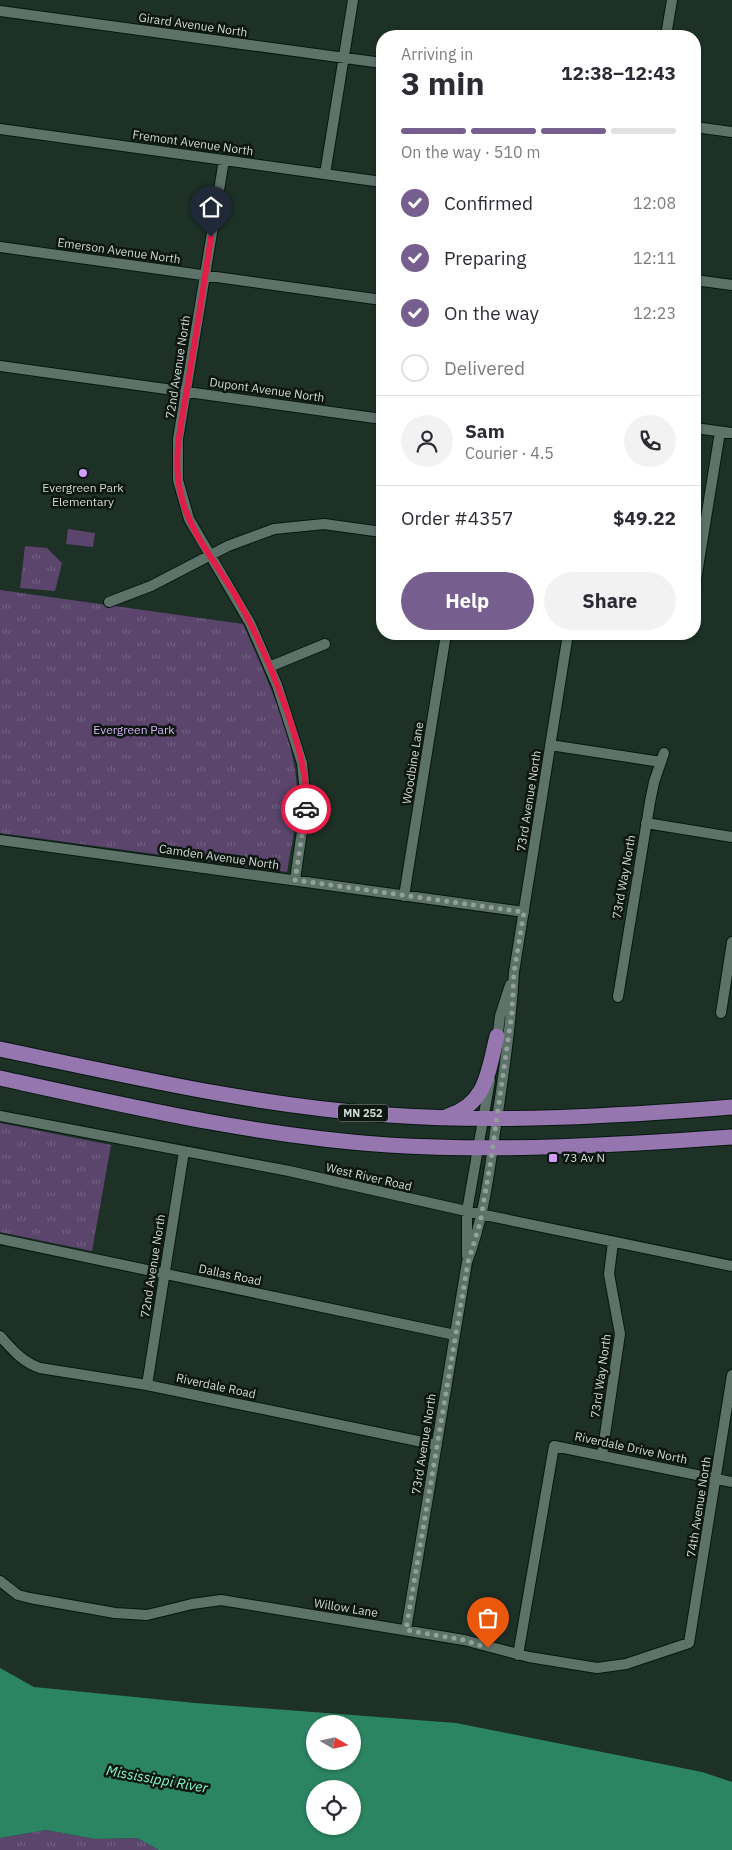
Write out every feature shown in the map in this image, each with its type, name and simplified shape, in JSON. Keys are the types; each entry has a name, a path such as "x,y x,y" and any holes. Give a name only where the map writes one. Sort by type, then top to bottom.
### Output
{"highway":[{"path":"443,1118 465,1110 476,1099 486,1077 497,1036"},
{"name":"MN 252","path":"0,1049 167,1085 284,1105 386,1115 490,1119 588,1118 732,1107"},
{"name":"MN 252","path":"0,1078 164,1114 290,1135 386,1144 485,1149 590,1147 732,1137"}],"street":[{"path":"326,174 353,0"},
{"path":"667,30 672,0"},
{"name":"Girard Avenue North","path":"0,12 376,62"},
{"path":"701,128 732,132"},
{"name":"Fremont Avenue North","path":"0,129 376,181"},
{"name":"72nd Avenue North","path":"224,160 178,439 178,480 189,519 243,610 269,667 302,763 306,783 306,803 295,880"},
{"name":"Emerson Avenue North","path":"0,247 376,299"},
{"path":"701,281 732,285"},
{"name":"Dupont Avenue North","path":"0,366 376,418"},
{"path":"701,429 732,433"},
{"path":"701,549 720,432"},
{"path":"109,602 151,586 250,536 299,525 324,524 376,531"},
{"name":"Woodbine Lane","path":"404,896 445,640"},
{"name":"73rd Avenue North","path":"468,1262 467,1211 485,1149 512,1012 514,972 567,640"},
{"path":"269,667 325,644"},
{"name":"73rd Way North","path":"550,746 662,758 654,782 646,823 618,997"},
{"path":"646,823 732,837"},
{"name":"Camden Avenue North","path":"0,840 524,912"},
{"path":"721,1013 732,942"},
{"name":"73rd Avenue North","path":"406,1630 468,1262 476,1241 482,1214 485,1149 490,1119 497,1036 503,1005 514,972"},
{"name":"West River Road","path":"0,1116 289,1171 467,1211 732,1266"},
{"name":"72nd Avenue North","path":"146,1385 184,1151"},
{"name":"Dallas Road","path":"0,1239 455,1334"},
{"name":"73rd Way North","path":"602,1455 620,1334 609,1274 613,1242"},
{"name":"Riverdale Road","path":"0,1336 30,1365 146,1385 437,1445"},
{"name":"74th Avenue North","path":"689,1642 732,1376"},
{"name":"Riverdale Drive North","path":"518,1655 554,1446 732,1482"},
{"name":"Willow Lane","path":"0,1581 18,1595 116,1613 147,1615 192,1604 221,1600 406,1630 476,1643 518,1655 582,1667 612,1668 689,1642"}],"green space":[{"path":"68,529 95,533 93,547 66,544"},
{"path":"25,546 47,548 62,563 55,591 20,588"},
{"name":"Evergreen Park","path":"0,590 243,624 278,706 295,771 296,812 287,872 0,833"},
{"path":"0,1123 111,1145 92,1251 0,1232"},
{"path":"46,1830 95,1839 137,1838 159,1850 0,1850 0,1838"}],"water":[{"name":"Mississippi River","path":"0,1668 34,1687 195,1703 352,1715 306,1715 306,1770 361,1770 361,1716 456,1723 702,1772 732,1782 732,1850 159,1850 137,1838 95,1839 46,1830 0,1838"}],"way so far":[{"path":"306,809 295,880 524,912 514,972 512,1012 490,1166 476,1241 468,1262 406,1630 464,1640 488,1648"}],"place":[{"name":"Evergreen Park Elementary","path":"83,473"},
{"name":"73 Av N","path":"553,1158"}],"route":[{"path":"211,237 178,439 176,459 178,480 182,500 189,519 236,596 276,685 302,763 306,783 306,809"}]}
